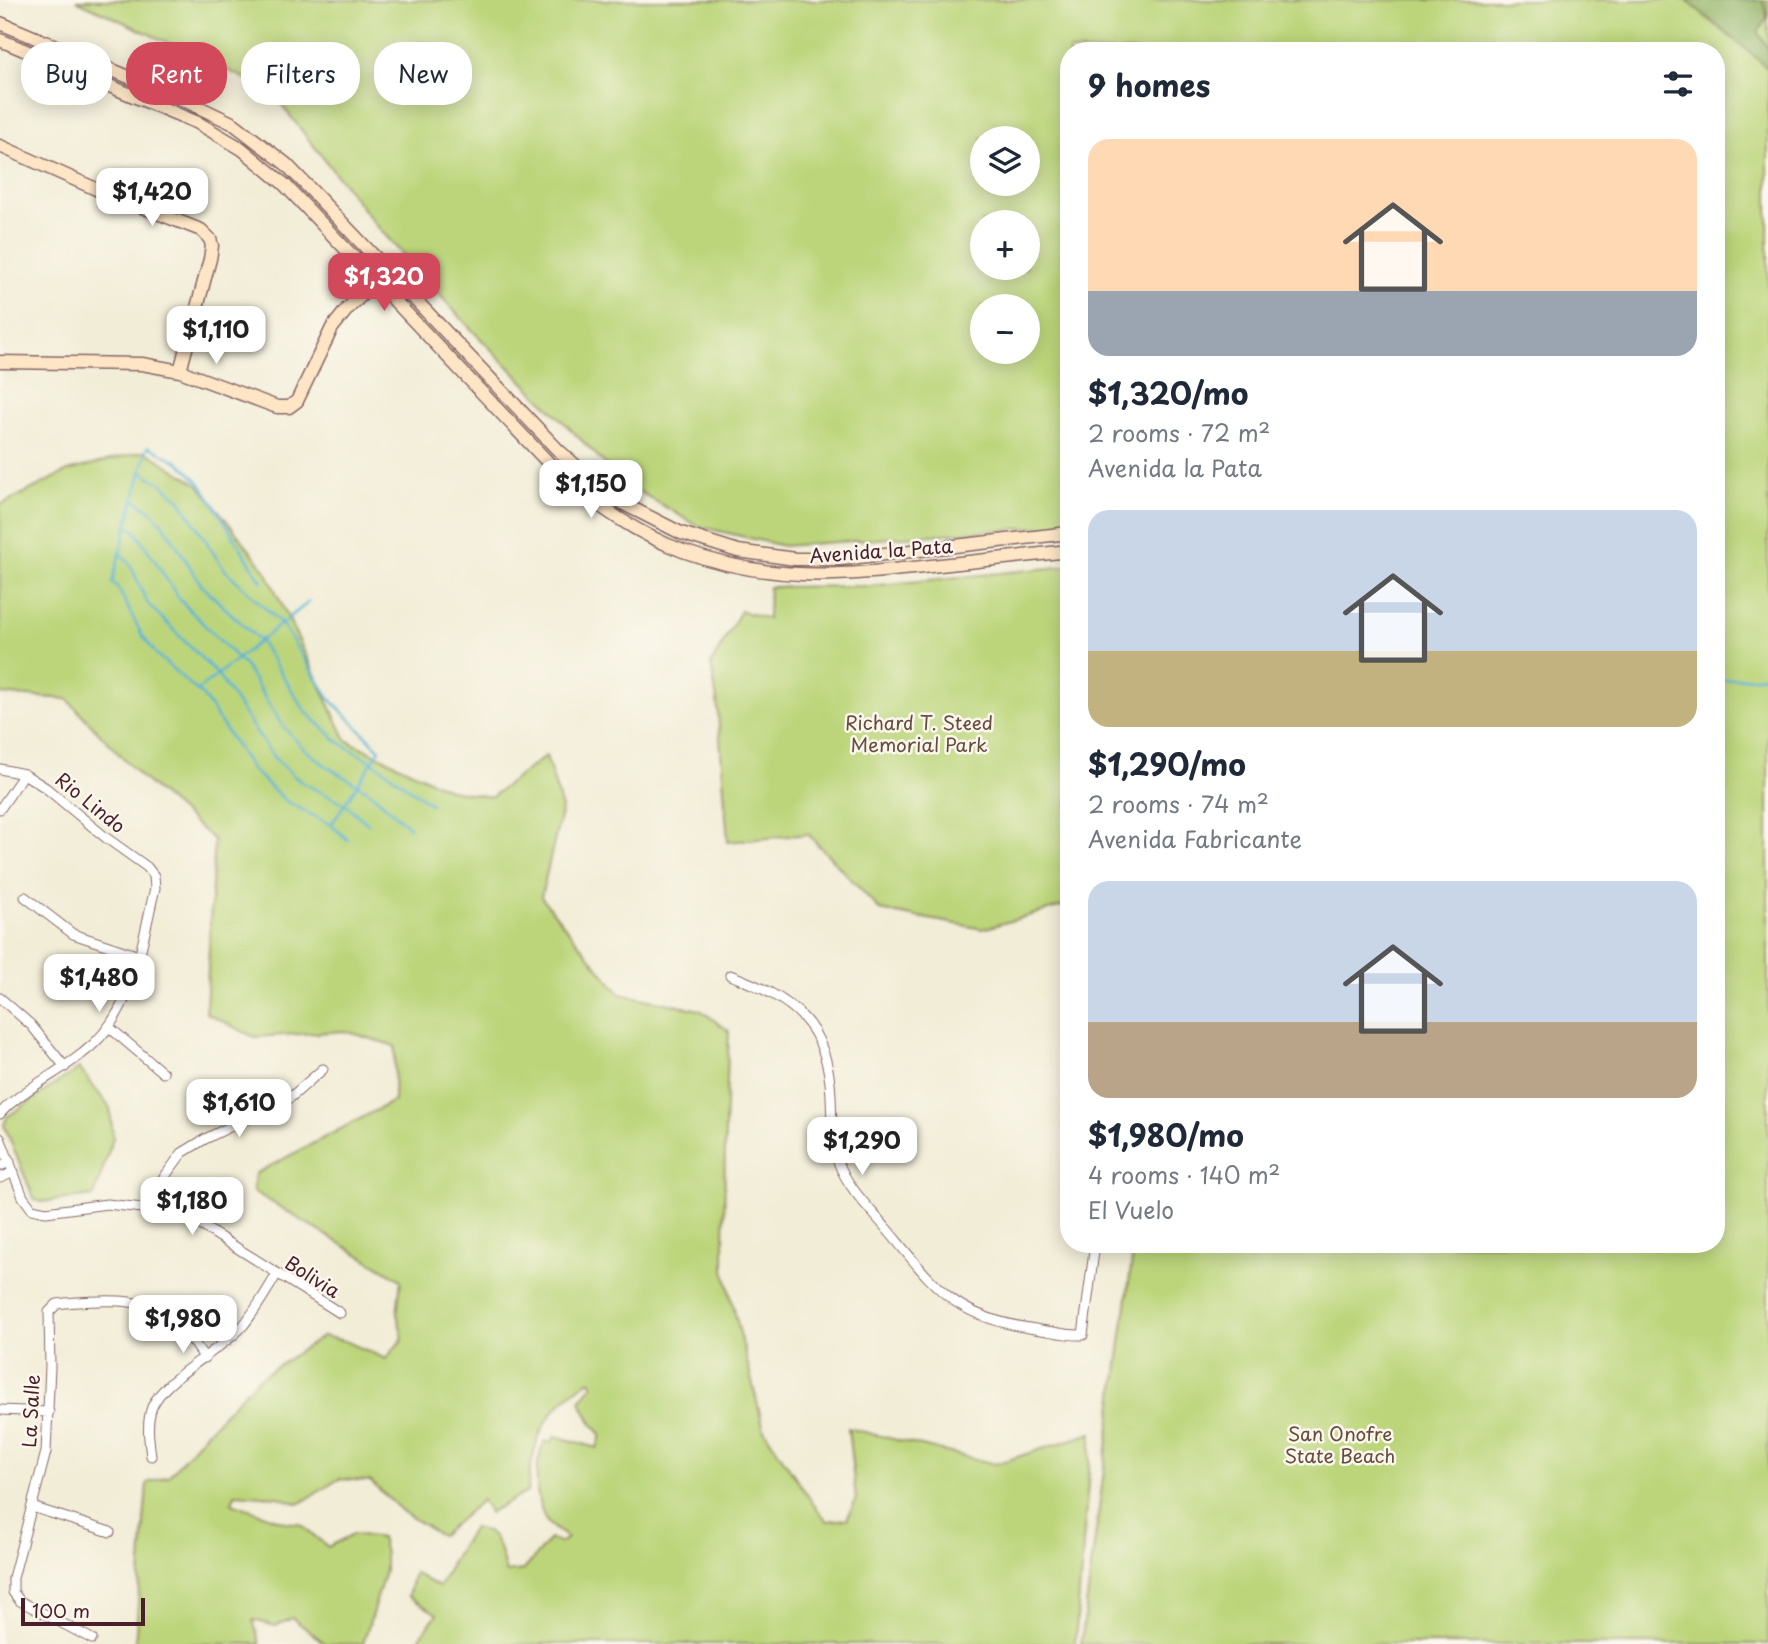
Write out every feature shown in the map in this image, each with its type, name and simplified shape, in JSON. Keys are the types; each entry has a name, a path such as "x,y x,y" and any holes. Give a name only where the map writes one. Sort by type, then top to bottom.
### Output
{"main road":[{"name":"Avenida la Pata","path":"0,23 234,124 286,164 565,457 624,504 681,533 738,551 795,559 841,559 1060,534"},
{"name":"Avenida la Pata","path":"0,40 198,123 242,149 284,184 560,475 592,501 632,527 682,551 768,573 844,576 1060,552"},
{"path":"0,146 96,189 179,220 208,235 212,253 180,371"},
{"path":"0,362 116,362 180,371 277,407 289,407 297,401 332,328 348,308 388,271"}],"street":[{"name":"Rio Lindo","path":"0,769 24,774 46,788 105,837 147,867 154,876 155,888 139,956"},
{"path":"0,809 24,774"},
{"path":"0,1114 87,1051 108,1027 130,989 139,956 72,934 25,897"},
{"path":"730,975 768,990 797,1012 821,1040 829,1066 831,1128 839,1164 850,1186 935,1286 954,1301 975,1315 1003,1324 1083,1335 1094,1253"},
{"path":"0,998 31,1025 65,1067"},
{"path":"108,1027 163,1073"},
{"path":"151,1209 160,1183 183,1153 205,1139 290,1097 323,1069"},
{"path":"0,1138 14,1172 0,1178"},
{"path":"0,1167 10,1162"},
{"name":"Bolivia","path":"14,1172 23,1197 32,1209 46,1212 107,1204 151,1209 196,1222 340,1314"},
{"path":"151,1456 148,1432 152,1407 173,1380 205,1358 239,1329 253,1314 277,1274"},
{"name":"La Salle","path":"92,1639 20,1601 13,1592 13,1578 46,1452 49,1412 49,1312 57,1304 133,1301 170,1317 205,1358"},
{"path":"0,1409 49,1412"},
{"path":"32,1507 110,1532"}],"green space":[{"name":"San Onofre State Beach","path":"76,0 1768,0 1768,1644 1081,1644 1133,1253 1725,1253 1725,42 1060,42 1060,526 783,546 698,526 623,482 471,329 375,224 282,105 360,105 360,42 241,42 241,77 227,70 227,42 167,42"},
{"path":"1687,0 1763,0 1767,18 1758,32 1768,49 1768,69 1707,18"},
{"path":"145,451 199,485 266,571 346,740 450,790 491,797 546,756 562,808 541,897 620,994 700,1010 729,1031 724,1269 764,1430 827,1521 847,1519 856,1499 848,1428 995,1464 1092,1433 1075,1644 415,1644 437,1614 408,1596 414,1573 439,1587 473,1528 494,1538 506,1572 524,1570 550,1539 560,1543 567,1538 549,1524 541,1510 537,1470 545,1441 552,1442 555,1436 597,1448 601,1435 580,1401 593,1385 590,1380 561,1403 543,1427 533,1456 527,1492 489,1513 482,1500 441,1536 403,1512 370,1481 339,1479 299,1504 278,1497 235,1494 232,1503 285,1522 300,1524 328,1547 353,1534 381,1538 385,1571 363,1644 326,1644 292,1618 276,1626 253,1620 260,1644 135,1644 147,1483 169,1476 255,1381 323,1336 345,1341 386,1359 403,1338 397,1314 401,1280 253,1191 255,1174 394,1101 395,1046 345,1031 254,1037 206,1013 214,840 141,777 67,699 0,694 0,505 68,471"},
{"name":"Richard T. Steed Memorial Park","path":"1060,567 1060,907 983,929 880,910 808,834 728,842 717,700 711,664 741,611 768,619 769,587 870,586"},
{"path":"79,1068 110,1108 113,1138 94,1196 40,1202 34,1199 4,1125 7,1117"}],"waterway":[{"path":"262,582 201,484 180,463 148,446 112,583 117,586 142,635 157,655 203,696 252,770 286,801 331,825"},
{"path":"141,472 161,483 180,500 223,568 282,624 329,698 380,750 331,825 348,840"},
{"path":"134,499 164,525 202,586 260,641 306,712 340,743 379,766 432,805"},
{"path":"127,526 135,531 180,600 245,666 282,725 302,747 326,766 370,792 409,827"},
{"path":"120,553 130,564 148,604 217,674 274,758 301,782 345,804 368,824"},
{"path":"198,690 309,602"},
{"path":"1725,679 1768,676"}]}
